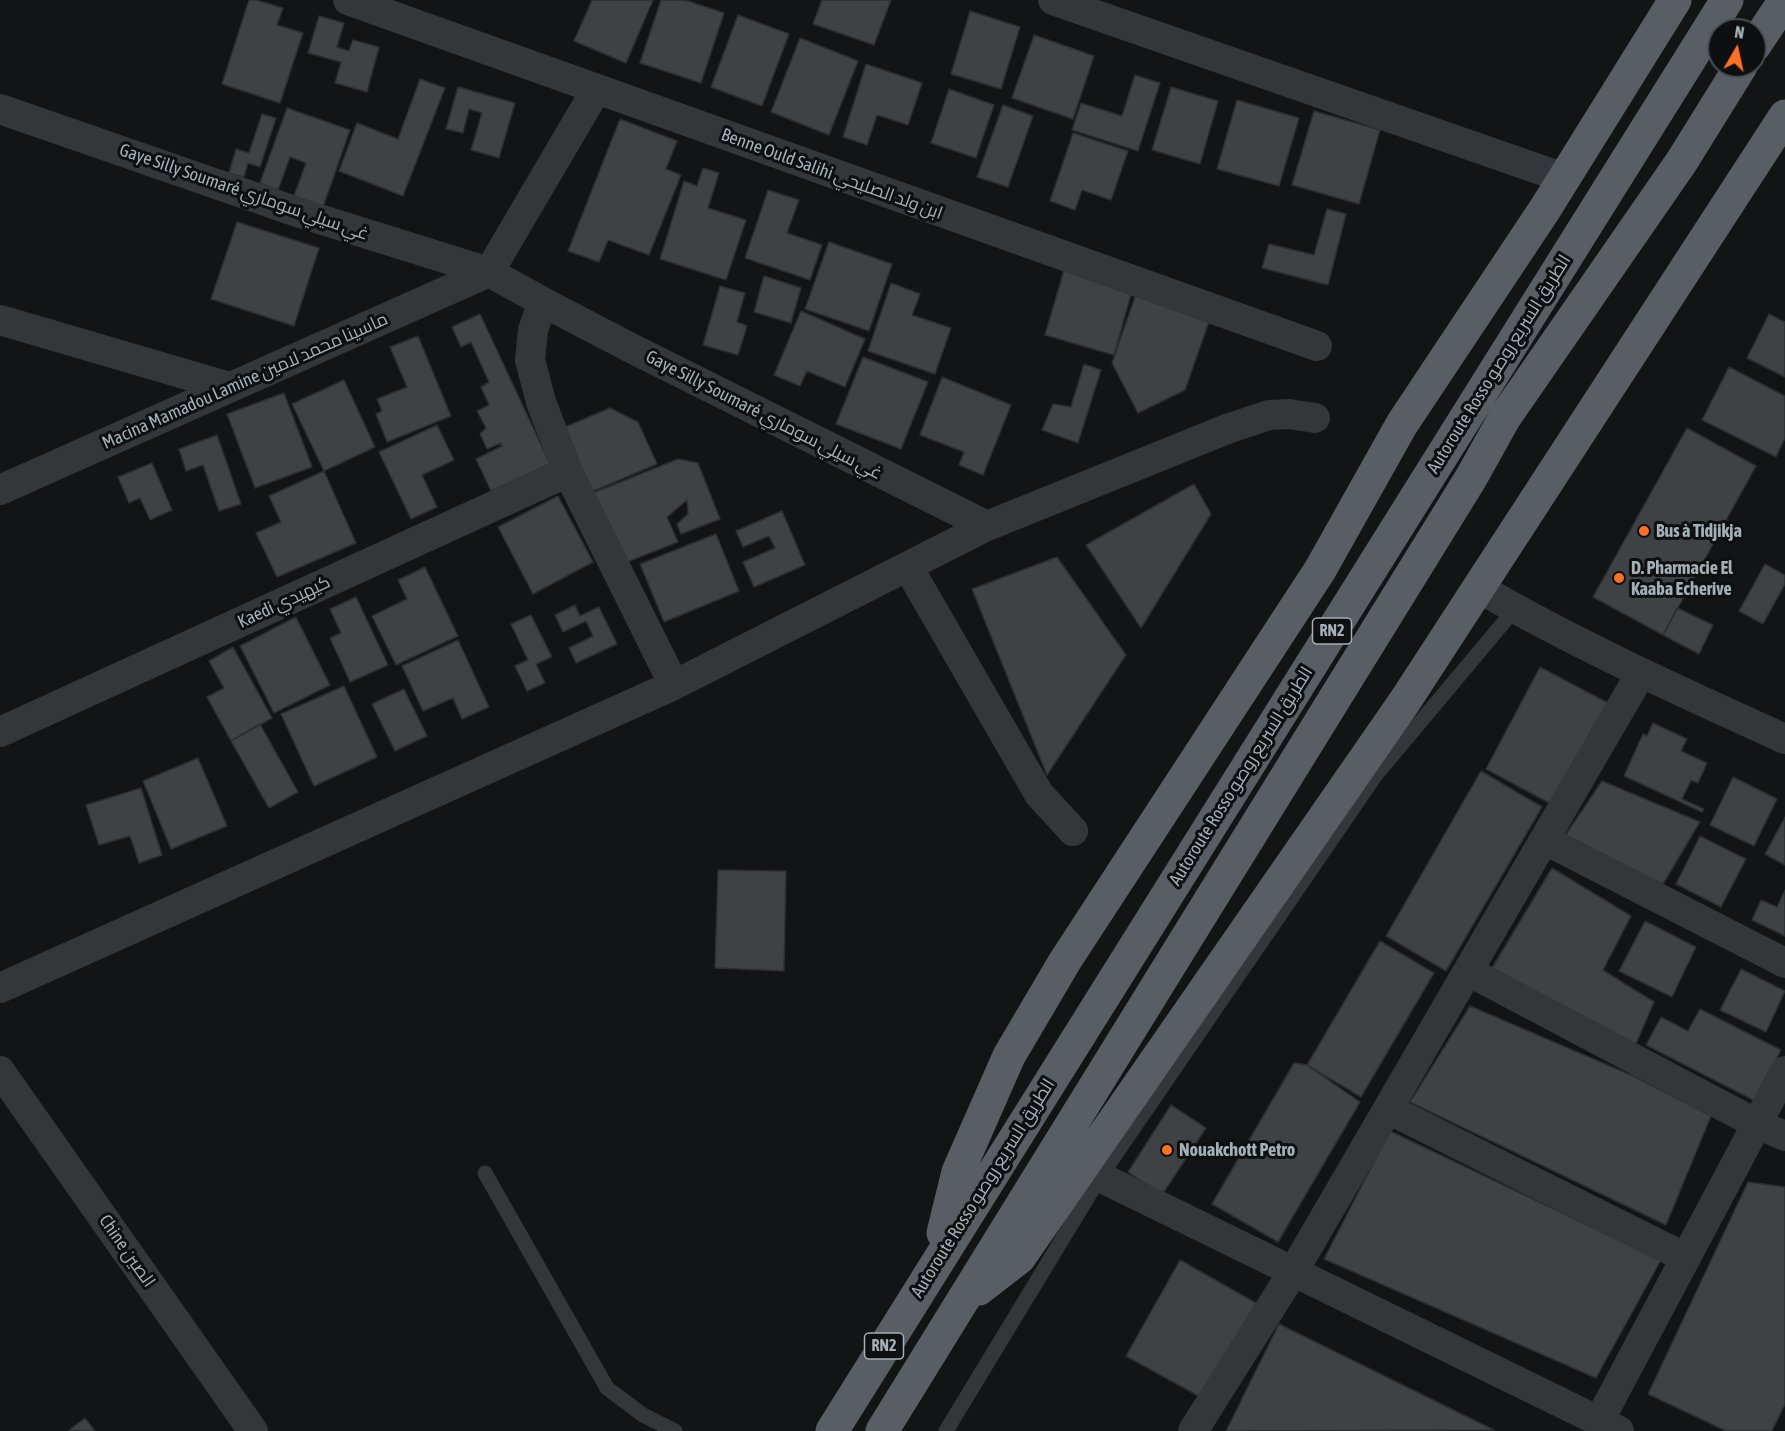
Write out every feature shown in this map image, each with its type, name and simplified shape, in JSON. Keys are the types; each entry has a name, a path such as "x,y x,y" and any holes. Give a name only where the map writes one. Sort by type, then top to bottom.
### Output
{"highway":[{"path":"937,1262 958,1172 1009,1056 1065,961 1320,570 1402,424 1564,178 1675,0"},
{"name":"Autoroute Rosso الطريق السريع روصو","path":"832,1431 1727,0"},
{"path":"1767,27 1785,0"},
{"name":"Autoroute Rosso الطريق السريع روصو","path":"882,1431 1458,499 1504,417 1682,161 1734,78"},
{"path":"961,1303 1019,1258 1405,701 1785,116"}],"street":[{"name":"Benne Ould Salihi ابن ولد الصليحي","path":"348,0 1317,346"},
{"path":"1053,0 1564,178"},
{"path":"489,272 597,90"},
{"name":"Gaye Silly Soumaré غي سيلي سوماري","path":"0,109 300,213 489,272 629,347 987,526"},
{"name":"Macina Mamadou Lamine ماسينا محمد لامين","path":"0,490 489,272"},
{"path":"543,302 533,330 530,360 541,402 568,472 674,685"},
{"path":"0,320 229,387"},
{"path":"0,988 674,685 987,526 1227,429 1269,416 1289,414 1315,418"},
{"name":"Kaedi كيهيدي","path":"0,732 568,472"},
{"path":"908,567 1038,794 1073,831"},
{"path":"1479,588 1515,609 1641,673 1785,740"},
{"path":"1194,1431 1293,1272 1641,673"},
{"path":"1545,840 1785,963"},
{"path":"1468,971 1756,1124 1785,1136"},
{"name":"Chine الصين","path":"0,1071 253,1431"},
{"path":"1100,1177 1609,1426 1686,1258 1785,1071"},
{"path":"1388,1109 1686,1258"}],"lane":[{"path":"946,1431 1100,1177 1375,776 1515,609"},
{"path":"485,1173 607,1388 643,1415 675,1431"}],"building":[{"path":"249,0 283,8 277,25 303,33 280,103 222,84"},
{"path":"592,0 653,0 626,63 574,41"},
{"path":"661,0 685,0 724,13 701,83 640,63"},
{"path":"822,0 891,0 874,45 813,24"},
{"path":"970,11 1020,27 1001,89 951,74"},
{"path":"738,15 789,34 762,106 711,87"},
{"path":"319,16 344,23 337,47 349,51 353,40 379,47 367,92 335,83 341,62 308,53"},
{"path":"1034,35 1094,56 1073,119 1012,98"},
{"path":"800,38 858,61 829,135 771,112"},
{"path":"866,64 922,83 908,125 877,115 867,145 843,137"},
{"path":"1135,75 1160,83 1138,151 1072,130 1081,103 1122,116"},
{"path":"420,79 445,88 403,196 339,171 357,123 398,139"},
{"path":"458,87 515,103 499,158 471,150 482,113 469,109 463,133 446,129"},
{"path":"1171,87 1218,101 1200,164 1152,150"},
{"path":"949,89 994,105 976,158 931,143"},
{"path":"1237,100 1299,118 1279,186 1217,169"},
{"path":"1003,105 1033,116 1008,187 977,177"},
{"path":"287,108 350,130 323,207 294,196 306,163 290,157 278,190 260,183"},
{"path":"1314,111 1380,130 1359,204 1292,185"},
{"path":"262,114 276,118 260,167 248,163 244,177 229,173 236,149 249,153"},
{"path":"620,119 677,141 666,169 681,175 649,255 608,240 599,262 568,251"},
{"path":"1073,133 1128,151 1111,200 1082,190 1075,210 1050,201"},
{"path":"703,168 719,173 708,208 746,220 726,280 660,259 684,181 697,186"},
{"path":"768,190 799,200 787,233 822,245 810,280 745,258"},
{"path":"1327,209 1346,214 1328,285 1262,268 1269,244 1314,255"},
{"path":"237,222 319,248 294,326 211,299"},
{"path":"829,242 892,264 869,331 805,309"},
{"path":"1065,267 1133,287 1114,355 1045,335"},
{"path":"764,276 801,288 791,323 754,312"},
{"path":"891,283 920,294 912,315 951,328 935,374 868,351"},
{"path":"720,286 745,293 737,322 747,326 738,355 703,345"},
{"path":"1137,291 1211,316 1185,390 1138,413 1112,363"},
{"path":"801,311 865,339 845,387 807,371 800,386 774,375"},
{"path":"480,314 550,464 491,491 476,459 502,446 501,443 487,449 480,434 486,428 477,411 489,405 481,387 489,382 471,342 461,347 452,327"},
{"path":"1769,314 1785,322 1785,377 1747,358"},
{"path":"418,336 451,416 387,442 376,414 382,411 377,399 407,387 390,347"},
{"path":"863,357 928,382 901,449 836,424"},
{"path":"1084,364 1101,370 1078,443 1042,430 1053,404 1071,407"},
{"path":"1729,367 1785,396 1785,438 1776,457 1702,420"},
{"path":"942,377 1011,405 983,475 959,465 964,452 920,435"},
{"path":"344,380 375,447 324,471 292,404"},
{"path":"284,393 312,467 255,488 227,414"},
{"path":"610,408 638,422 657,464 591,492 563,428"},
{"path":"437,425 454,460 422,475 437,507 411,519 379,452"},
{"path":"1687,428 1756,466 1663,635 1593,597"},
{"path":"217,435 241,504 219,511 203,465 186,471 179,449"},
{"path":"678,459 698,463 720,519 681,534 677,524 688,514 687,500 667,517 678,542 622,564 593,493"},
{"path":"152,463 172,510 150,520 140,498 129,503 118,477"},
{"path":"324,471 356,543 277,577 256,533 281,522 269,496"},
{"path":"1194,484 1211,514 1141,628 1086,545"},
{"path":"558,496 593,562 533,594 498,527"},
{"path":"782,511 805,565 754,587 743,562 775,548 769,536 743,547 736,531"},
{"path":"716,534 739,591 664,622 640,564"},
{"path":"1057,557 1126,655 1047,775 972,589"},
{"path":"1765,564 1785,575 1785,584 1763,624 1739,611"},
{"path":"425,567 458,636 396,665 372,616 407,599 398,580"},
{"path":"356,597 388,665 350,682 330,638 341,633 330,609"},
{"path":"575,605 580,616 599,607 617,644 576,663 569,648 593,636 586,621 563,632 555,615"},
{"path":"1677,608 1713,625 1699,654 1663,635"},
{"path":"531,615 552,657 536,664 545,683 527,691 515,666 528,660 511,624"},
{"path":"296,617 330,685 274,713 240,646"},
{"path":"458,640 489,707 462,719 453,698 423,711 402,666"},
{"path":"233,647 272,718 231,741 207,697 224,688 209,661"},
{"path":"1540,667 1608,703 1553,805 1486,769"},
{"path":"344,686 377,757 314,786 281,714"},
{"path":"404,689 427,736 395,751 372,704"},
{"path":"1653,723 1687,739 1681,751 1707,763 1698,783 1691,780 1682,799 1704,809 1702,812 1624,776 1643,734 1647,736"},
{"path":"260,724 298,792 269,808 231,741"},
{"path":"198,758 227,826 171,849 143,781"},
{"path":"1481,771 1542,807 1446,971 1386,936"},
{"path":"1733,777 1777,799 1754,846 1710,825"},
{"path":"1602,781 1700,822 1663,884 1560,843"},
{"path":"141,788 162,855 139,863 130,836 99,845 86,805"},
{"path":"1785,817 1785,865 1765,854"},
{"path":"1700,836 1746,859 1721,907 1676,884"},
{"path":"1552,868 1631,916 1603,970 1654,1002 1635,1046 1492,968"},
{"path":"718,870 786,871 784,971 715,968"},
{"path":"1785,890 1785,936 1752,920 1761,900 1777,907"},
{"path":"1645,921 1696,947 1672,997 1619,971"},
{"path":"1380,941 1434,973 1361,1097 1307,1065"},
{"path":"1741,969 1785,991 1766,1032 1720,1010"},
{"path":"1470,1006 1633,1076 1711,1116 1666,1225 1410,1102"},
{"path":"1700,1009 1781,1050 1755,1101 1646,1045 1661,1017 1688,1031"},
{"path":"1294,1063 1307,1065 1360,1102 1278,1242 1212,1204"},
{"name":"Nouakchott Petro","path":"1171,1105 1206,1128 1162,1195 1128,1172"},
{"path":"1390,1131 1661,1260 1596,1378 1324,1259"},
{"path":"1748,1182 1785,1187 1785,1404 1772,1431 1726,1431 1648,1394"},
{"path":"1180,1260 1256,1303 1202,1398 1126,1356"},
{"path":"1279,1324 1494,1430 1226,1431"},
{"path":"85,1418 95,1431 68,1431"}],"place":[{"name":"Bus à Tidjikja","path":"1644,531"},
{"name":"D. Pharmacie El Kaaba Echerive","path":"1619,578"},
{"name":"Nouakchott Petro","path":"1167,1150"}]}
